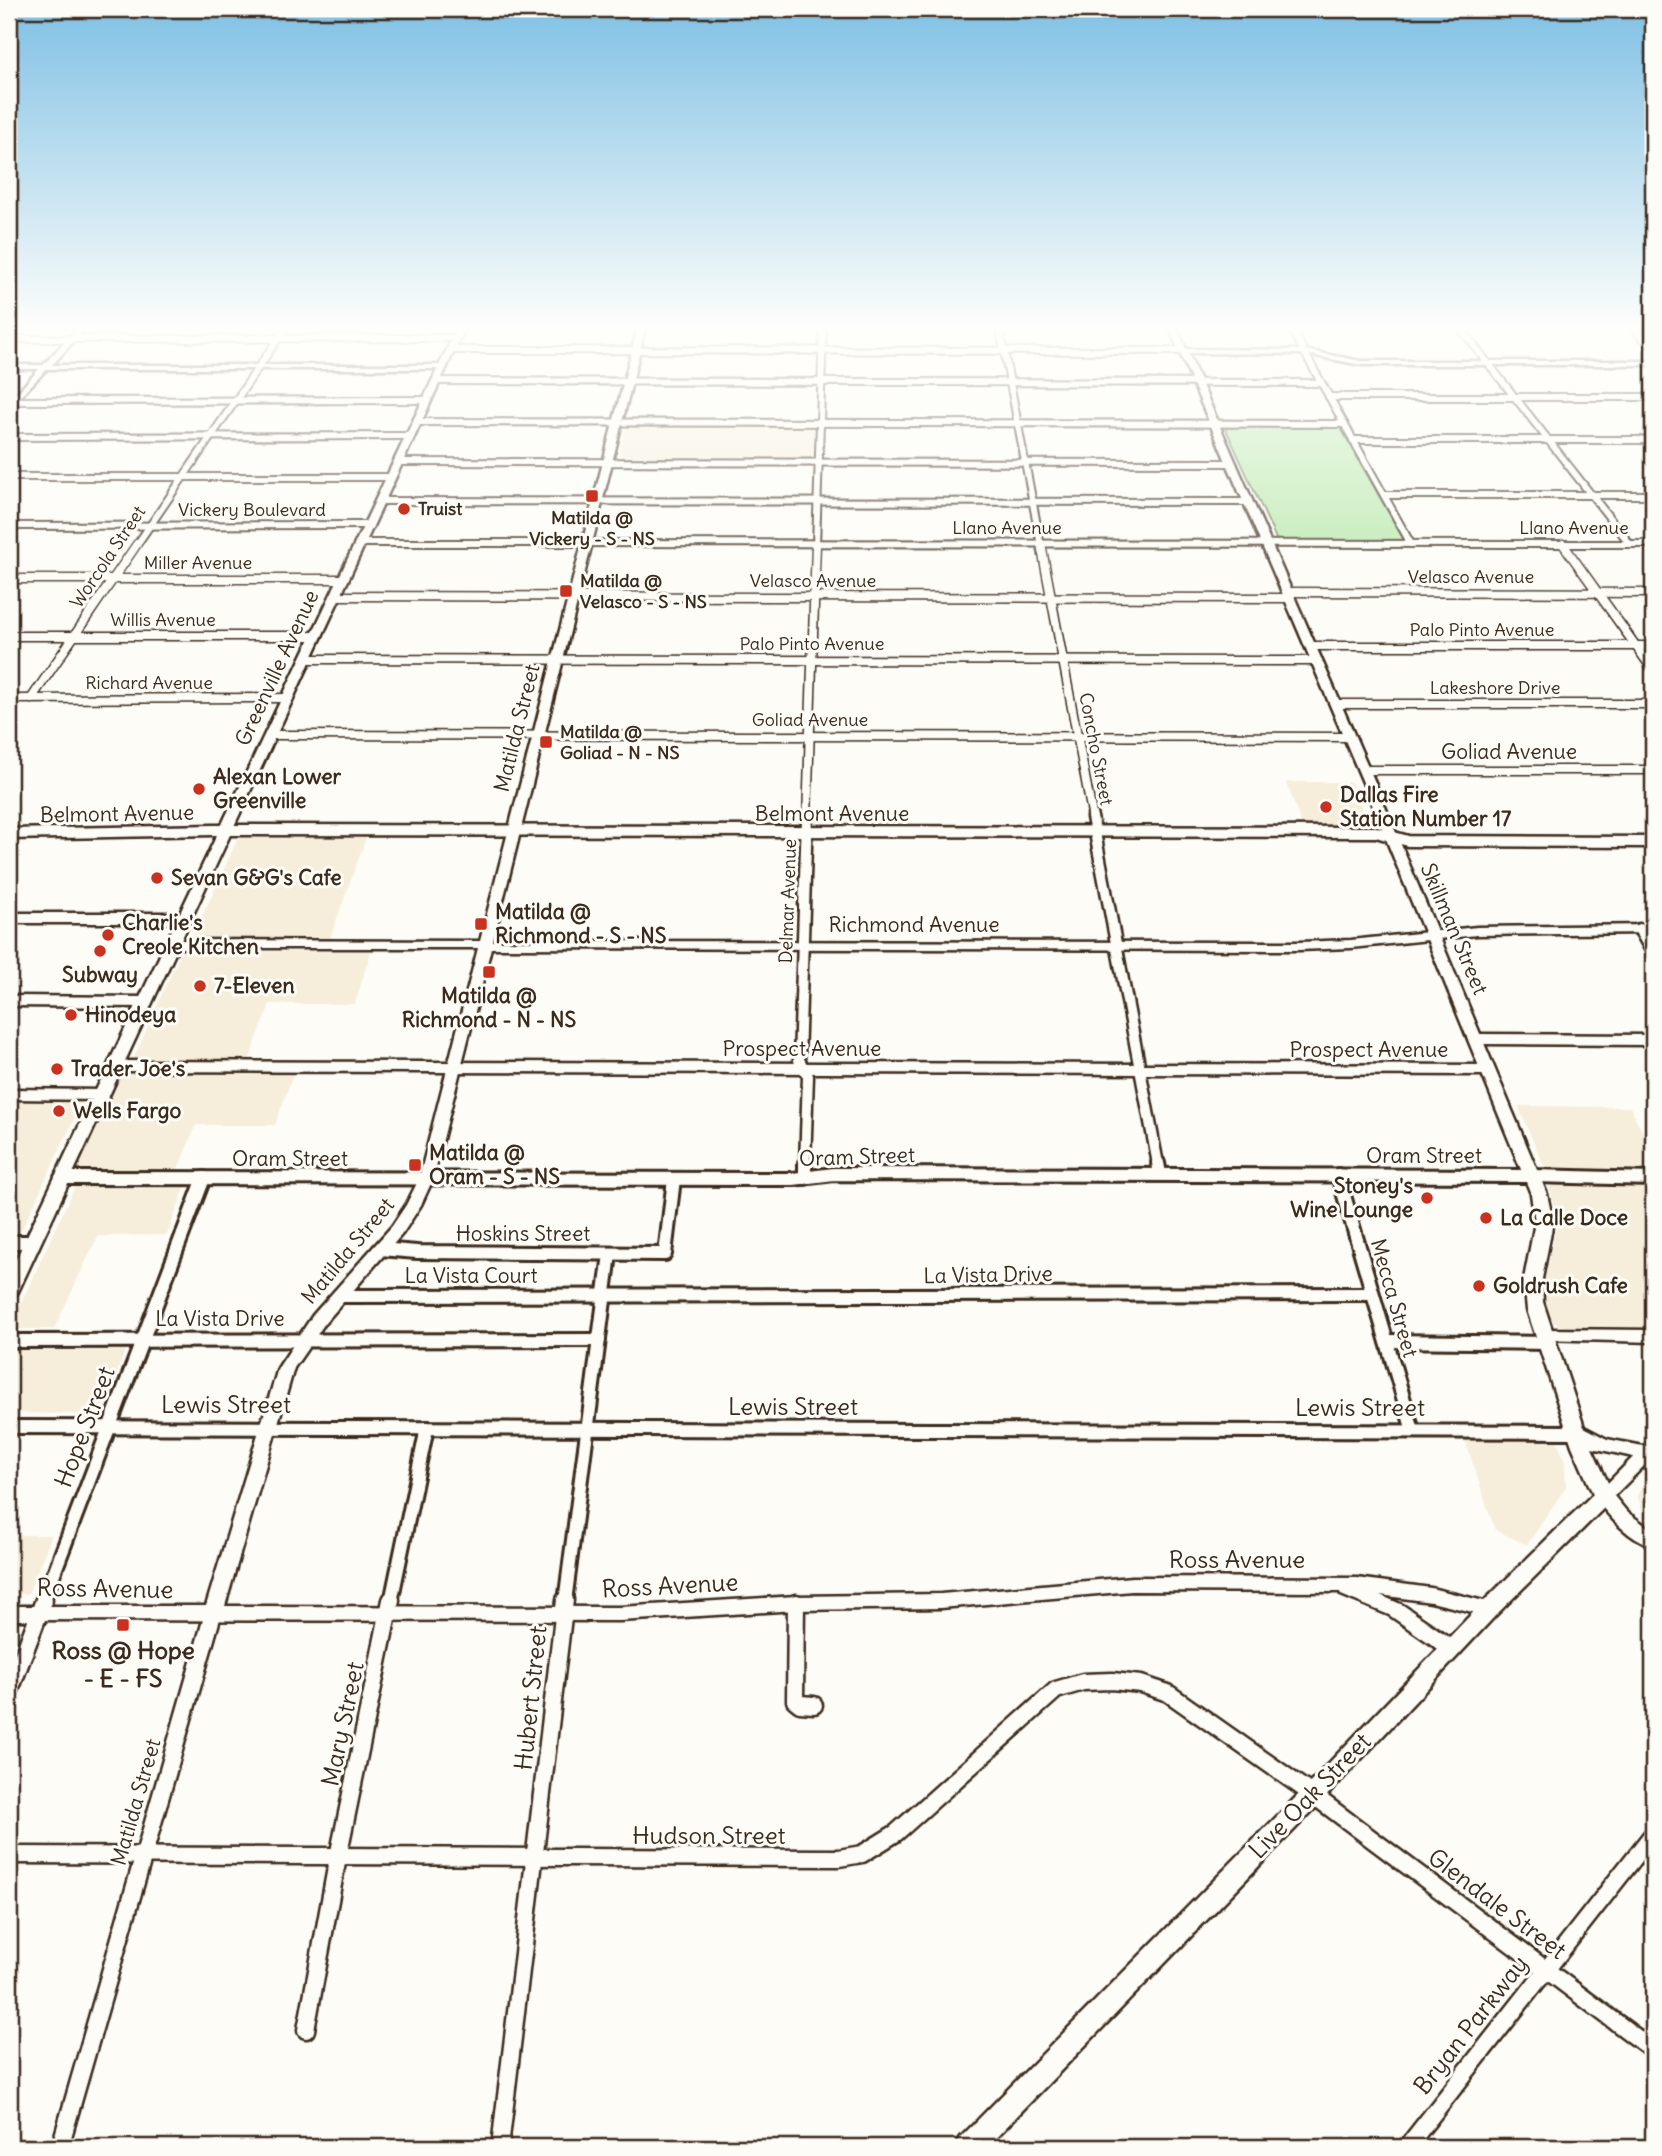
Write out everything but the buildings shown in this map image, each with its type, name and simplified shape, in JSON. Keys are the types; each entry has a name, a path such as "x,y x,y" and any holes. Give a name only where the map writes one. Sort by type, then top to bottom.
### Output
{"main road":[{"name":"Greenville Avenue","path":"9,1292 412,431"},
{"name":"Skillman Street","path":"1216,431 1318,661 1545,1209 1545,1233 1532,1278 1535,1305 1577,1432 1604,1496"},
{"path":"1577,1432 1603,1445 1650,1450"},
{"name":"Live Oak Street","path":"969,2147 1489,1609 1604,1496"}],"street":[{"name":"Worcola Street","path":"31,699 214,431"},
{"name":"Matilda Street","path":"60,2147 266,1428 286,1368 303,1340 338,1296 411,1213 426,1179 616,431"},
{"name":"Delmar Avenue","path":"805,1178 808,1076 799,1060 821,431"},
{"name":"Concho Street","path":"1019,431 1160,1174"},
{"path":"1348,431 1411,544"},
{"path":"1542,431 1630,544"},
{"path":"9,437 410,436"},
{"path":"1353,440 1653,440"},
{"path":"398,462 1230,463"},
{"path":"9,477 391,477"},
{"path":"1384,495 1653,495"},
{"path":"380,501 1249,502"},
{"name":"Vickery Boulevard","path":"9,526 369,525"},
{"name":"Llano Avenue","path":"361,543 1653,544"},
{"path":"1563,544 1653,670"},
{"name":"Miller Avenue","path":"9,579 344,579"},
{"name":"Velasco Avenue","path":"336,596 1051,597 1653,593"},
{"name":"Willis Avenue","path":"9,636 317,636"},
{"name":"Palo Pinto Avenue","path":"1311,646 1653,646"},
{"name":"Palo Pinto Avenue","path":"306,659 1318,661"},
{"name":"Richard Avenue","path":"9,699 289,698"},
{"name":"Lakeshore Drive","path":"1336,704 1653,704"},
{"name":"Goliad Avenue","path":"270,735 1350,737"},
{"name":"Goliad Avenue","path":"1364,770 1653,770"},
{"name":"Belmont Avenue","path":"9,834 225,830 1376,832 1408,841 1653,842"},
{"path":"9,918 186,918"},
{"path":"1639,929 1653,954"},
{"name":"Richmond Avenue","path":"174,944 1339,945 1432,934 1511,930 1653,929"},
{"path":"9,1001 146,1002"},
{"name":"Prospect Avenue","path":"1476,1040 1653,1040"},
{"name":"Prospect Avenue","path":"116,1066 1488,1070"},
{"path":"9,1094 102,1095"},
{"name":"Oram Street","path":"61,1178 674,1179 805,1178 834,1174 1160,1174 1653,1179"},
{"name":"Mecca Street","path":"1338,1175 1413,1431"},
{"name":"Hope Street","path":"9,1693 204,1178"},
{"name":"Hoskins Street","path":"380,1249 417,1252 666,1254 674,1179"},
{"path":"9,1241 32,1241"},
{"name":"Hubert Street","path":"500,2147 563,1615 610,1254"},
{"name":"La Vista Drive","path":"604,1296 1372,1294"},
{"name":"La Vista Court","path":"338,1296 604,1296"},
{"path":"1387,1341 1653,1336"},
{"name":"La Vista Drive","path":"9,1341 599,1340"},
{"name":"Lewis Street","path":"9,1427 1577,1432"},
{"name":"Mary Street","path":"306,2030 338,1857 427,1428"},
{"name":"Live Oak Street","path":"1604,1496 1650,1450"},
{"name":"Skillman Street","path":"1604,1496 1620,1517 1653,1541"},
{"name":"Ross Avenue","path":"9,1613 654,1613 796,1602 941,1601 1104,1585 1382,1587 1489,1609"},
{"name":"Ross Avenue","path":"1333,1585 1396,1609 1451,1648"},
{"path":"796,1602 795,1700 800,1704 814,1705"},
{"name":"Hudson Street","path":"9,1855 839,1858 862,1854 896,1833 1056,1690 1084,1681 1144,1684 1168,1693 1312,1795"},
{"name":"Glendale Street","path":"1312,1795 1653,2050"},
{"name":"Bryan Parkway","path":"1407,2147 1653,1834"}],"shaded area":[{"path":"625,431 814,431 814,461 618,460"},
{"path":"1286,782 1351,782 1368,824 1358,828 1303,828"},
{"path":"238,838 366,838 330,938 193,937"},
{"path":"371,951 355,1004 270,1004 249,1060 133,1060 181,952"},
{"path":"294,1072 275,1125 196,1125 176,1174 82,1174 74,1170 120,1073"},
{"path":"9,1099 84,1099 19,1235 9,1235"},
{"path":"1518,1106 1630,1107 1653,1154 1653,1169 1548,1169 1544,1166"},
{"path":"1556,1182 1628,1182 1653,1186 1653,1329 1571,1329 1553,1322 1547,1311 1543,1286 1558,1219 1549,1188"},
{"path":"76,1184 186,1185 167,1235 98,1236 54,1329 9,1329"},
{"path":"9,1349 126,1349 101,1414 9,1413"},
{"path":"1465,1440 1557,1440 1565,1463 1566,1487 1527,1545 1495,1530"},
{"path":"1653,1467 1653,1530 1647,1526 1637,1495"},
{"path":"9,1535 52,1535 28,1594 9,1594"}],"green space":[{"path":"1227,431 1342,431 1404,540 1277,541"}],"place":[{"name":"Matilda @ Vickery - S - NS","path":"592,496"},
{"name":"Truist","path":"404,509"},
{"name":"Matilda @ Velasco - S - NS","path":"566,591"},
{"name":"Matilda @ Goliad - N - NS","path":"546,742"},
{"name":"Alexan Lower Greenville","path":"199,789"},
{"name":"Dallas Fire Station Number 17","path":"1326,807"},
{"name":"Sevan G&G's Cafe","path":"157,878"},
{"name":"Matilda @ Richmond - S - NS","path":"481,924"},
{"name":"Charlie's Creole Kitchen","path":"108,935"},
{"name":"Subway","path":"100,951"},
{"name":"Matilda @ Richmond - N - NS","path":"489,972"},
{"name":"7-Eleven","path":"200,986"},
{"name":"Hinodeya","path":"71,1015"},
{"name":"Trader Joe's","path":"57,1069"},
{"name":"Wells Fargo","path":"59,1111"},
{"name":"Matilda @ Oram - S - NS","path":"415,1165"},
{"name":"Stoney's Wine Lounge","path":"1427,1198"},
{"name":"La Calle Doce","path":"1486,1218"},
{"name":"Goldrush Cafe","path":"1479,1286"},
{"name":"Ross @ Hope - E - FS","path":"123,1625"}]}
